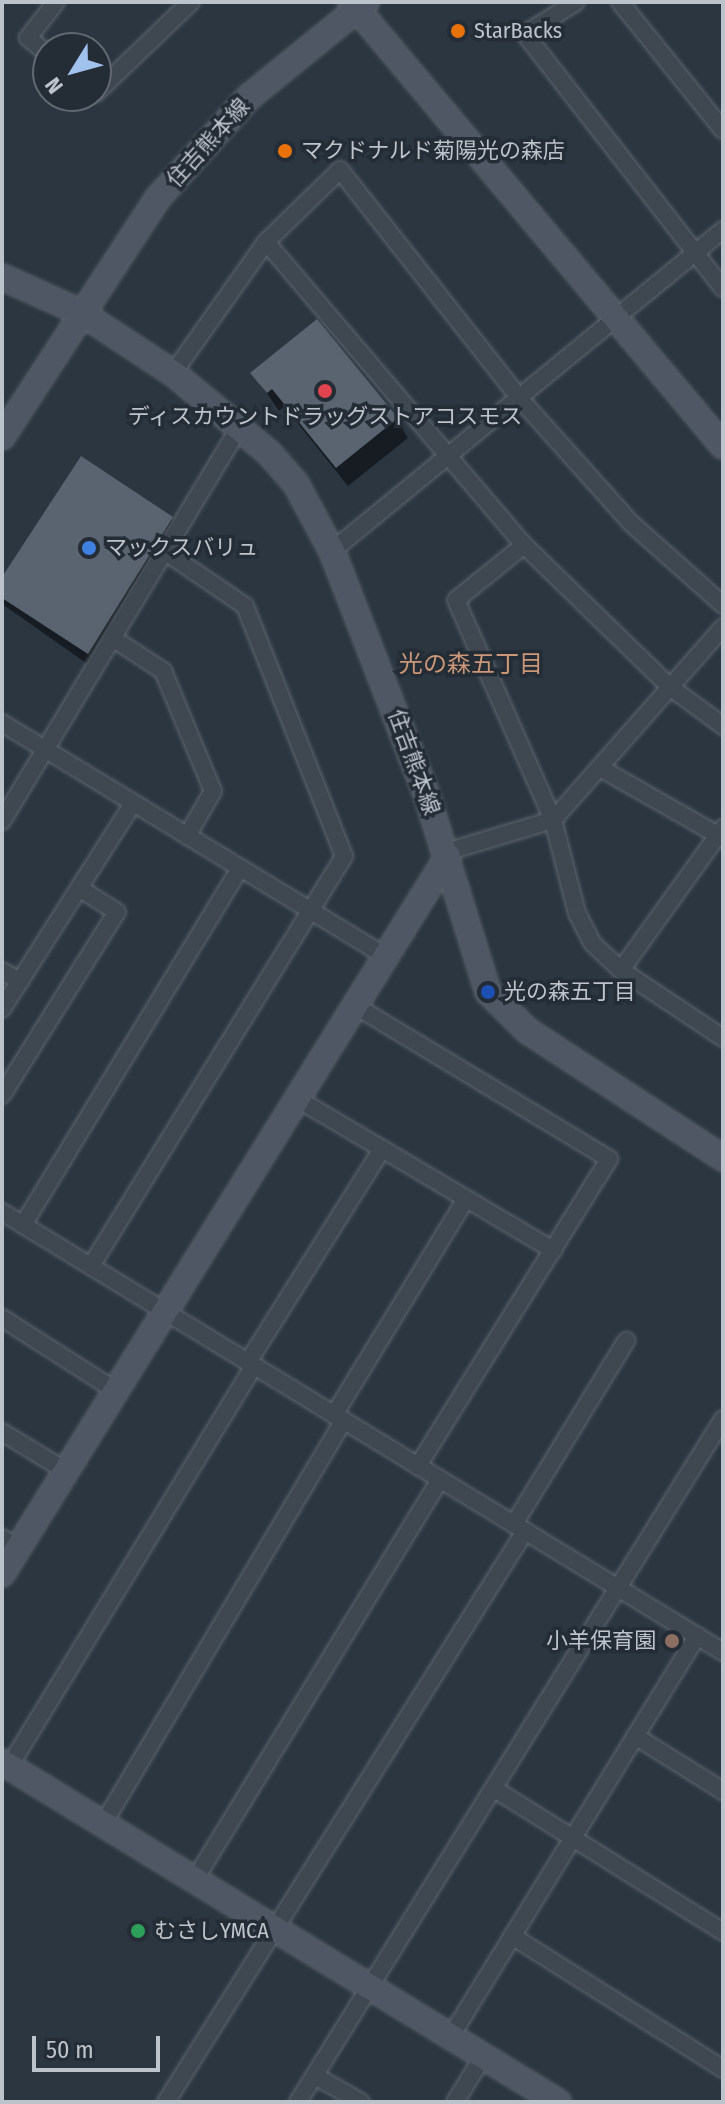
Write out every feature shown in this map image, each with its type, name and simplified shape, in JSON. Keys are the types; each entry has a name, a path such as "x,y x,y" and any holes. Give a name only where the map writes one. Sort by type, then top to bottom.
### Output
{"street":[{"path":"33,32 56,2"},
{"path":"112,78 191,2"},
{"path":"576,2 525,34 723,288"},
{"path":"620,2 723,130"},
{"path":"358,4 723,446"},
{"name":"住吉熊本線","path":"2,437 80,312 149,211 202,145 249,97 358,4"},
{"path":"173,373 266,242 340,170 521,400 631,523 723,605"},
{"path":"332,551 521,400 614,317 723,230"},
{"path":"266,242 524,545 670,687 723,726"},
{"path":"2,277 80,312"},
{"name":"住吉熊本線","path":"80,312 173,373 240,427 296,484 332,551 447,854 474,957 488,992 505,1013 723,1158"},
{"path":"2,821 167,553 240,427"},
{"path":"524,545 456,600 553,820 577,913 592,943 621,970 723,1038"},
{"path":"91,1266 344,856 245,606 167,553"},
{"path":"2,1574 10,1543 66,1471 447,854 553,820 602,769 723,627"},
{"path":"114,639 163,671 213,791 187,836"},
{"path":"2,723 384,955"},
{"path":"602,769 722,833 621,970"},
{"path":"2,1009 133,803"},
{"path":"23,1225 240,868"},
{"path":"2,1095 117,912 79,888"},
{"path":"2,971 20,981"},
{"path":"354,1005 609,1159 418,1466"},
{"path":"296,1098 553,1250"},
{"path":"382,1149 6,1764 557,2102"},
{"path":"103,1824 466,1199"},
{"path":"2,1212 723,1652"},
{"path":"2,1318 116,1391"},
{"path":"166,2102 519,1527 626,1341"},
{"path":"298,2102 496,1790 617,1587 721,1425"},
{"path":"2,1432 66,1471"},
{"path":"194,1881 440,1479"},
{"path":"451,2036 697,1636"},
{"path":"635,1736 723,1791"},
{"path":"496,1790 723,1932"},
{"path":"512,1936 723,2069"},
{"path":"455,2102 484,2055"},
{"path":"315,2076 361,2102"}],"building":[{"name":"ディスカウントドラッグストアコスモス","path":"317,319 398,418 336,468 272,389 267,393 250,373"},
{"name":"マックスバリュ","path":"81,456 173,517 88,654 2,598 2,577"}],"place":[{"name":"StarBacks","path":"458,31"},
{"name":"マクドナルド菊陽光の森店","path":"285,151"},
{"name":"ディスカウントドラッグストアコスモス","path":"325,391"},
{"name":"マックスバリュ","path":"89,548"},
{"name":"光の森五丁目","path":"488,992"},
{"name":"小羊保育園","path":"672,1641"},
{"name":"むさしYMCA","path":"138,1931"}],"district":[{"name":"光の森五丁目","path":"471,665"}]}
